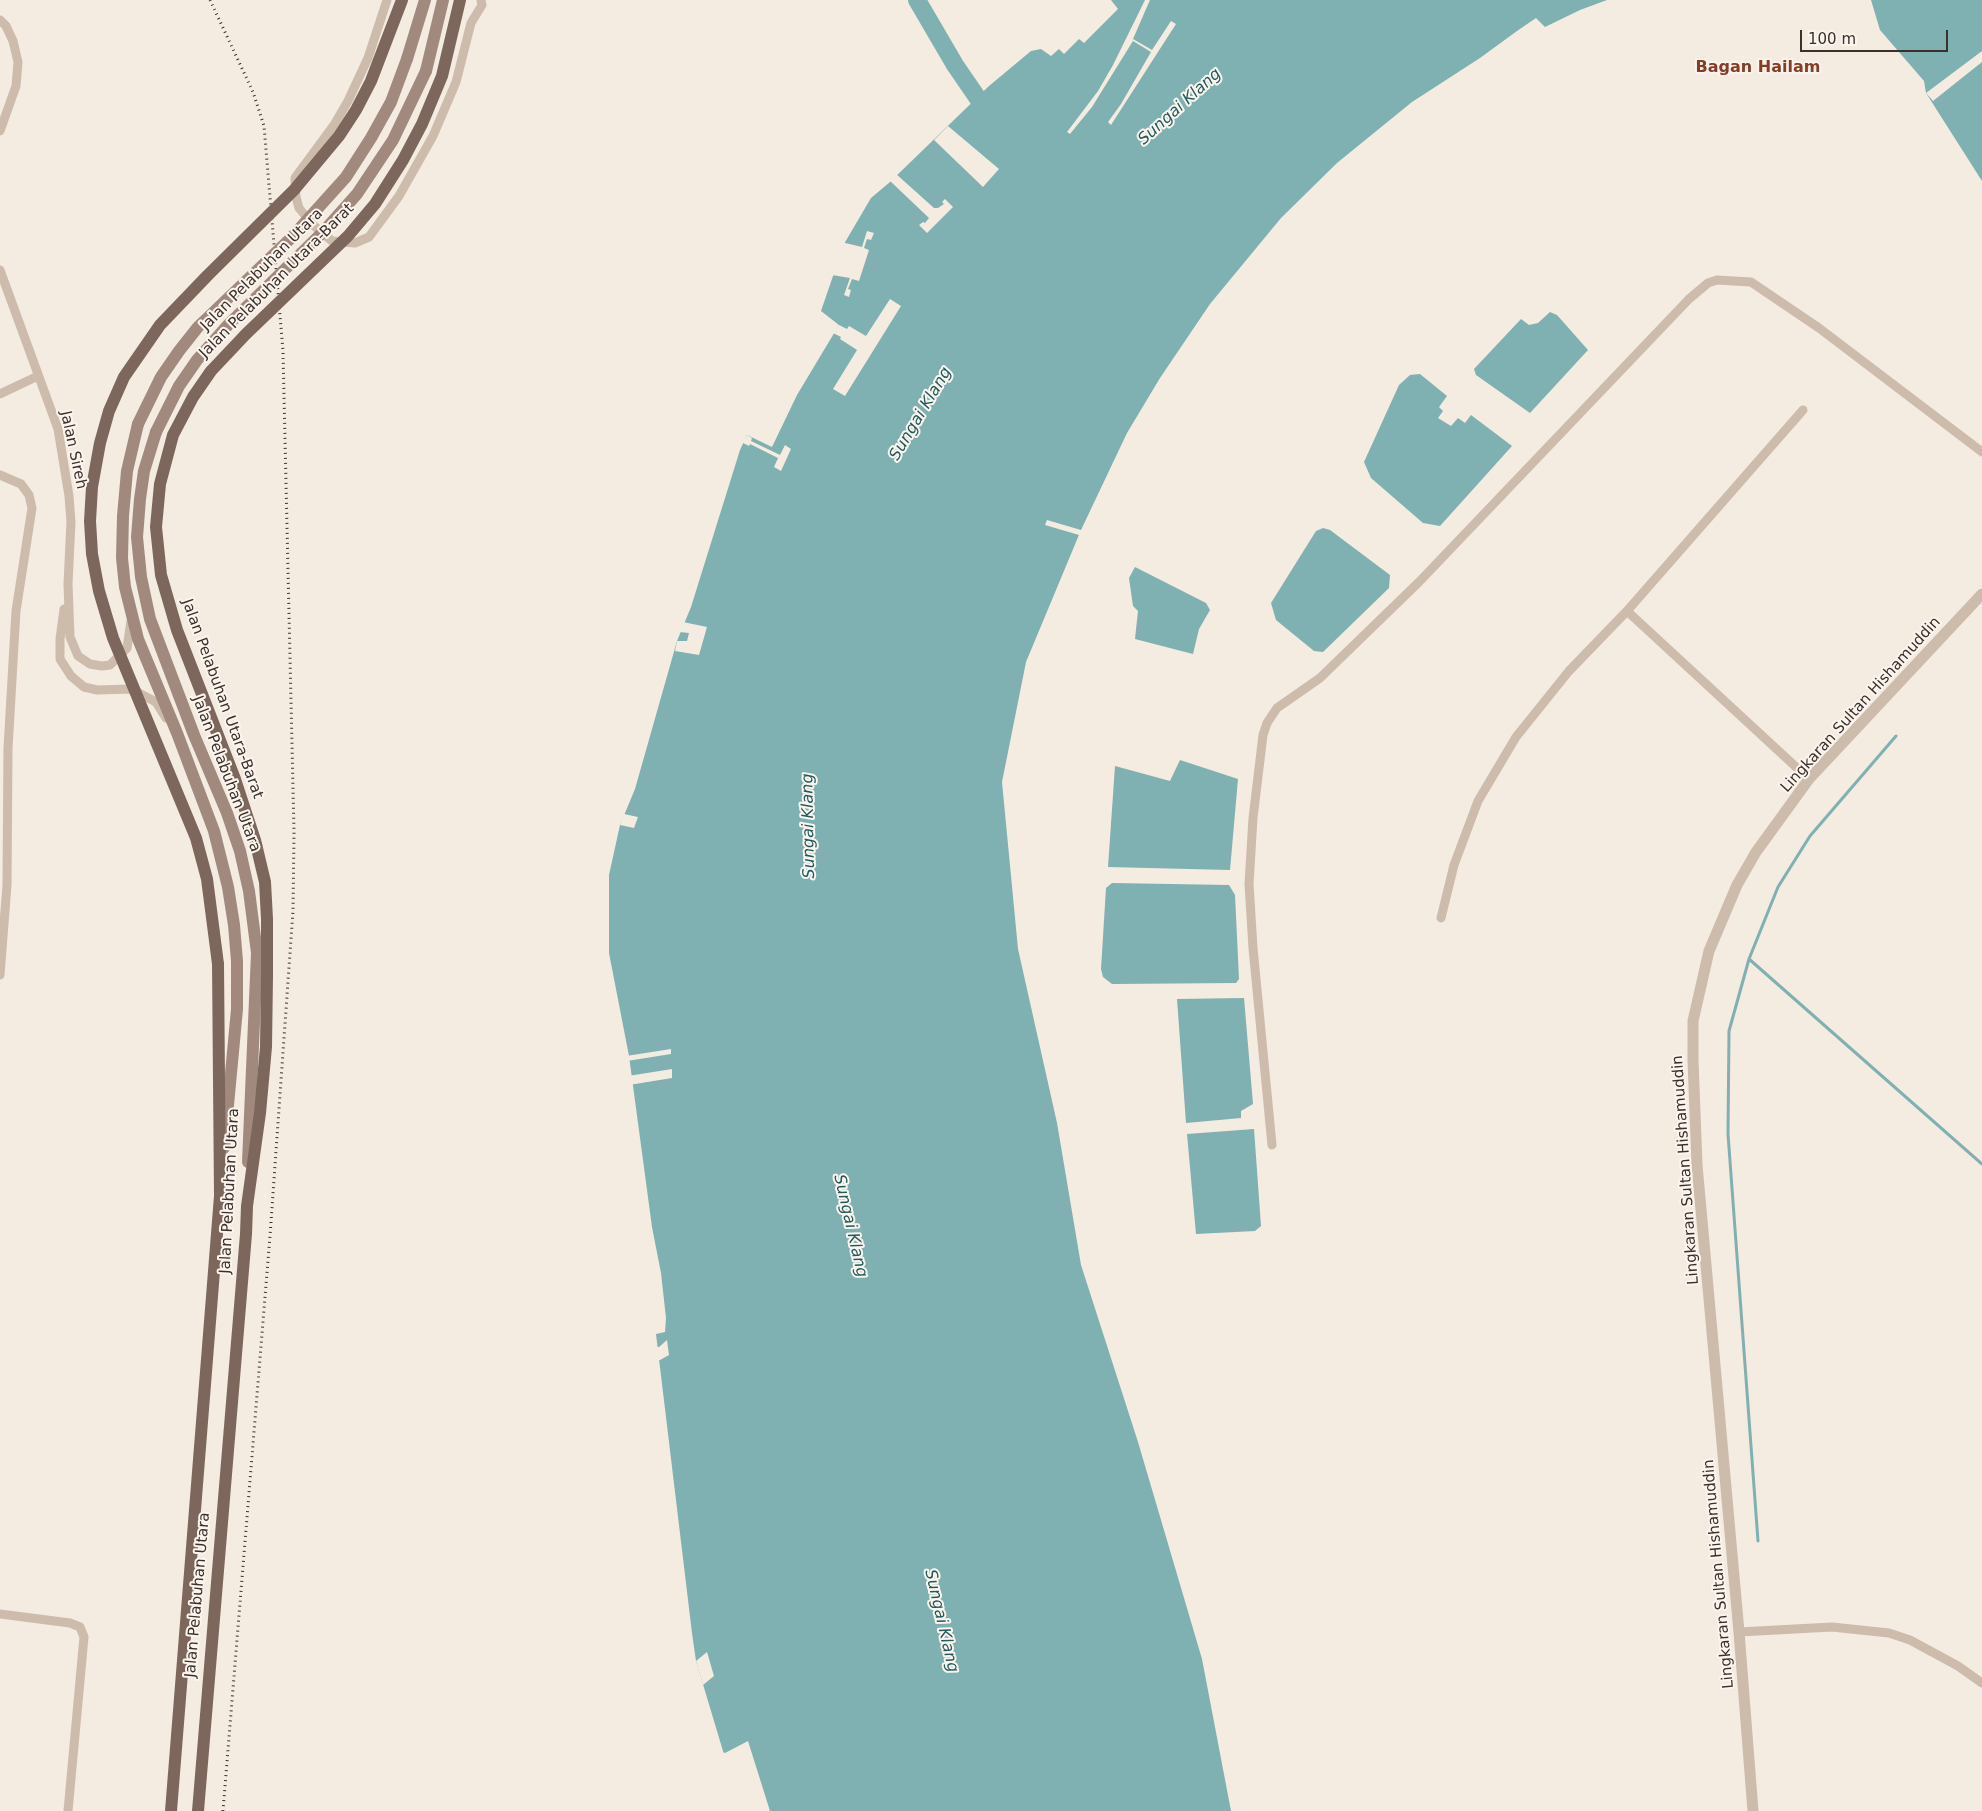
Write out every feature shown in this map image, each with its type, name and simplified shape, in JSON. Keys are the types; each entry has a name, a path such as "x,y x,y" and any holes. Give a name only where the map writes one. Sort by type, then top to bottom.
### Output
{"main road":[{"path":"220,1196 218,964 207,879 196,838 114,638 98,591 92,554 90,521 92,487 100,443 109,411 124,377 160,325 294,190 339,136 356,110 371,81 402,0"},
{"path":"415,33 419,0"},
{"name":"Jalan Pelabuhan Utara","path":"170,1811 237,1009 235,934 228,887 214,831 177,733 141,647 131,617 122,558 122,516 127,471 138,424 161,377 179,351 198,327 291,238 346,177 371,138 390,102 407,59 424,0"},
{"name":"Jalan Pelabuhan Utara","path":"198,1811 246,1234 257,953 249,891 240,851 227,813 150,620 141,577 137,537 140,499 144,471 156,432 179,386 197,360 228,325 324,232 357,194 393,140 426,71 444,0"},
{"name":"Jalan Pelabuhan Utara-Barat","path":"247,1206 260,1112 266,1048 267,919 265,882 255,840 235,779 177,630 161,575 156,527 160,484 173,435 193,397 211,371 246,334 348,236 375,204 403,160 422,124 442,76 460,0"}],"street":[{"path":"387,0 368,58 348,101 334,125 295,178 296,197 299,208 313,225 332,241 355,243 369,237 399,196 434,136 456,82 471,23 482,5 481,0"},
{"path":"0,20 6,26 13,41 18,62 16,86 0,132"},
{"name":"Jalan Sireh","path":"0,270 58,429 69,496 71,522 68,584"},
{"path":"1272,1145 1253,948 1249,884 1253,818 1263,735 1267,723 1277,708 1320,678 1419,582 1689,299 1708,283 1718,280 1750,282 1819,328 1982,452"},
{"path":"0,394 38,376"},
{"path":"1441,918 1454,865 1478,801 1516,737 1569,671 1626,611 1803,410"},
{"path":"0,475 21,484 29,495 32,508 16,611 8,748 7,885 0,975"},
{"path":"68,584 70,637 78,656 90,664 102,666 110,665 116,661 127,648 131,617"},
{"path":"68,584 60,639 60,659 71,676 84,687 97,690 131,689 156,702 177,733"},
{"name":"Lingkaran Sultan Hishamuddin","path":"1752,1811 1740,1632 1697,1165 1693,1021 1709,952 1737,885 1756,852 1809,779 1982,594"},
{"path":"1626,611 1809,779"},
{"path":"0,1614 70,1623 80,1628 84,1637 68,1811"},
{"path":"1740,1632 1832,1627 1889,1632 1910,1640 1950,1661 1982,1683"}],"water":[{"name":"Sungai Klang","path":"1111,0 1607,0 1580,10 1545,27 1536,18 1480,58 1412,102 1337,163 1281,218 1210,304 1160,378 1127,433 1081,530 1026,662 1002,782 1018,949 1057,1123 1081,1265 1138,1442 1202,1659 1231,1811 741,1811 696,1661 692,1633 656,1334 665,1332 666,1318 661,1273 652,1227 629,1056 609,953 609,875 620,825 635,789 677,641 691,607 740,450 747,435 772,447 797,395 839,325 821,311 844,244 871,198 989,86 1031,51 1041,49 1051,56 1059,49 1064,54 1079,39 1084,43 1118,9"},
{"path":"1871,0 1982,0 1982,181 1926,93 1924,81 1880,30"},
{"path":"1550,312 1557,315 1588,350 1530,413 1476,375 1474,369 1521,319 1529,325 1538,323"},
{"path":"1420,374 1447,396 1439,407 1443,411 1438,418 1451,426 1458,418 1465,423 1471,415 1512,446 1440,526 1423,523 1371,478 1364,462 1399,385 1410,375"},
{"path":"1323,528 1330,530 1390,575 1389,588 1323,652 1314,651 1276,620 1271,603 1316,531"},
{"path":"1135,567 1206,603 1210,610 1199,629 1193,654 1135,639 1138,611 1133,606 1129,578"},
{"path":"1180,760 1238,779 1230,870 1108,867 1115,766 1170,781"},
{"path":"1112,883 1229,885 1235,895 1239,979 1236,983 1112,984 1103,977 1101,969 1106,888"},
{"path":"1244,998 1253,1104 1241,1111 1241,1118 1186,1123 1177,999"},
{"path":"1254,1129 1261,1226 1255,1231 1196,1234 1187,1134"}],"pier":[{"path":"1145,0 1150,0 1133,39 1152,50 1171,21 1176,24 1111,125 1108,122 1121,104 1151,52 1133,41 1092,107 1070,134 1067,132 1098,91 1113,65"},
{"path":"1982,51 1982,62 1933,101 1926,93"},
{"path":"948,126 999,169 983,187 934,140"},
{"path":"895,173 934,208 944,204 942,202 945,199 953,207 927,233 919,225 923,222 925,223 929,218 889,180"},
{"path":"867,231 874,233 871,240 867,239 864,248 869,250 859,281 852,279 848,289 851,290 849,297 844,295 850,278 832,275 838,256 836,255 841,242 862,247"},
{"path":"890,299 901,306 845,396 833,389 857,350 833,333 839,325 847,329 849,326 866,336"},
{"path":"747,435 752,438 751,441 780,455 785,445 791,449 781,471 774,467 778,458 750,444 749,446 743,443 743,438 745,439"},
{"path":"1047,520 1083,531 1079,535 1045,525"},
{"path":"683,622 707,627 699,655 675,651 677,641 687,641 689,633 679,632"},
{"path":"624,814 638,817 634,828 620,825"},
{"path":"671,1049 671,1054 627,1061 626,1056"},
{"path":"672,1069 672,1078 629,1085 628,1076"},
{"path":"667,1340 669,1355 657,1360 656,1347 659,1347"},
{"path":"707,1652 714,1676 703,1685 696,1661"},
{"path":"748,1741 770,1811 739,1811 722,1752 725,1753"}],"waterway":[{"path":"917,0 955,65 990,116"},
{"path":"1758,1541 1728,1134 1729,1031 1749,959 1778,887 1810,836 1896,736"},
{"path":"1749,959 1982,1164"}],"railway":[{"path":"210,0 253,92 264,126 283,351 294,832 293,911 270,1236 223,1811"}],"district":[{"name":"Bagan Hailam","path":"1758,68"}]}
